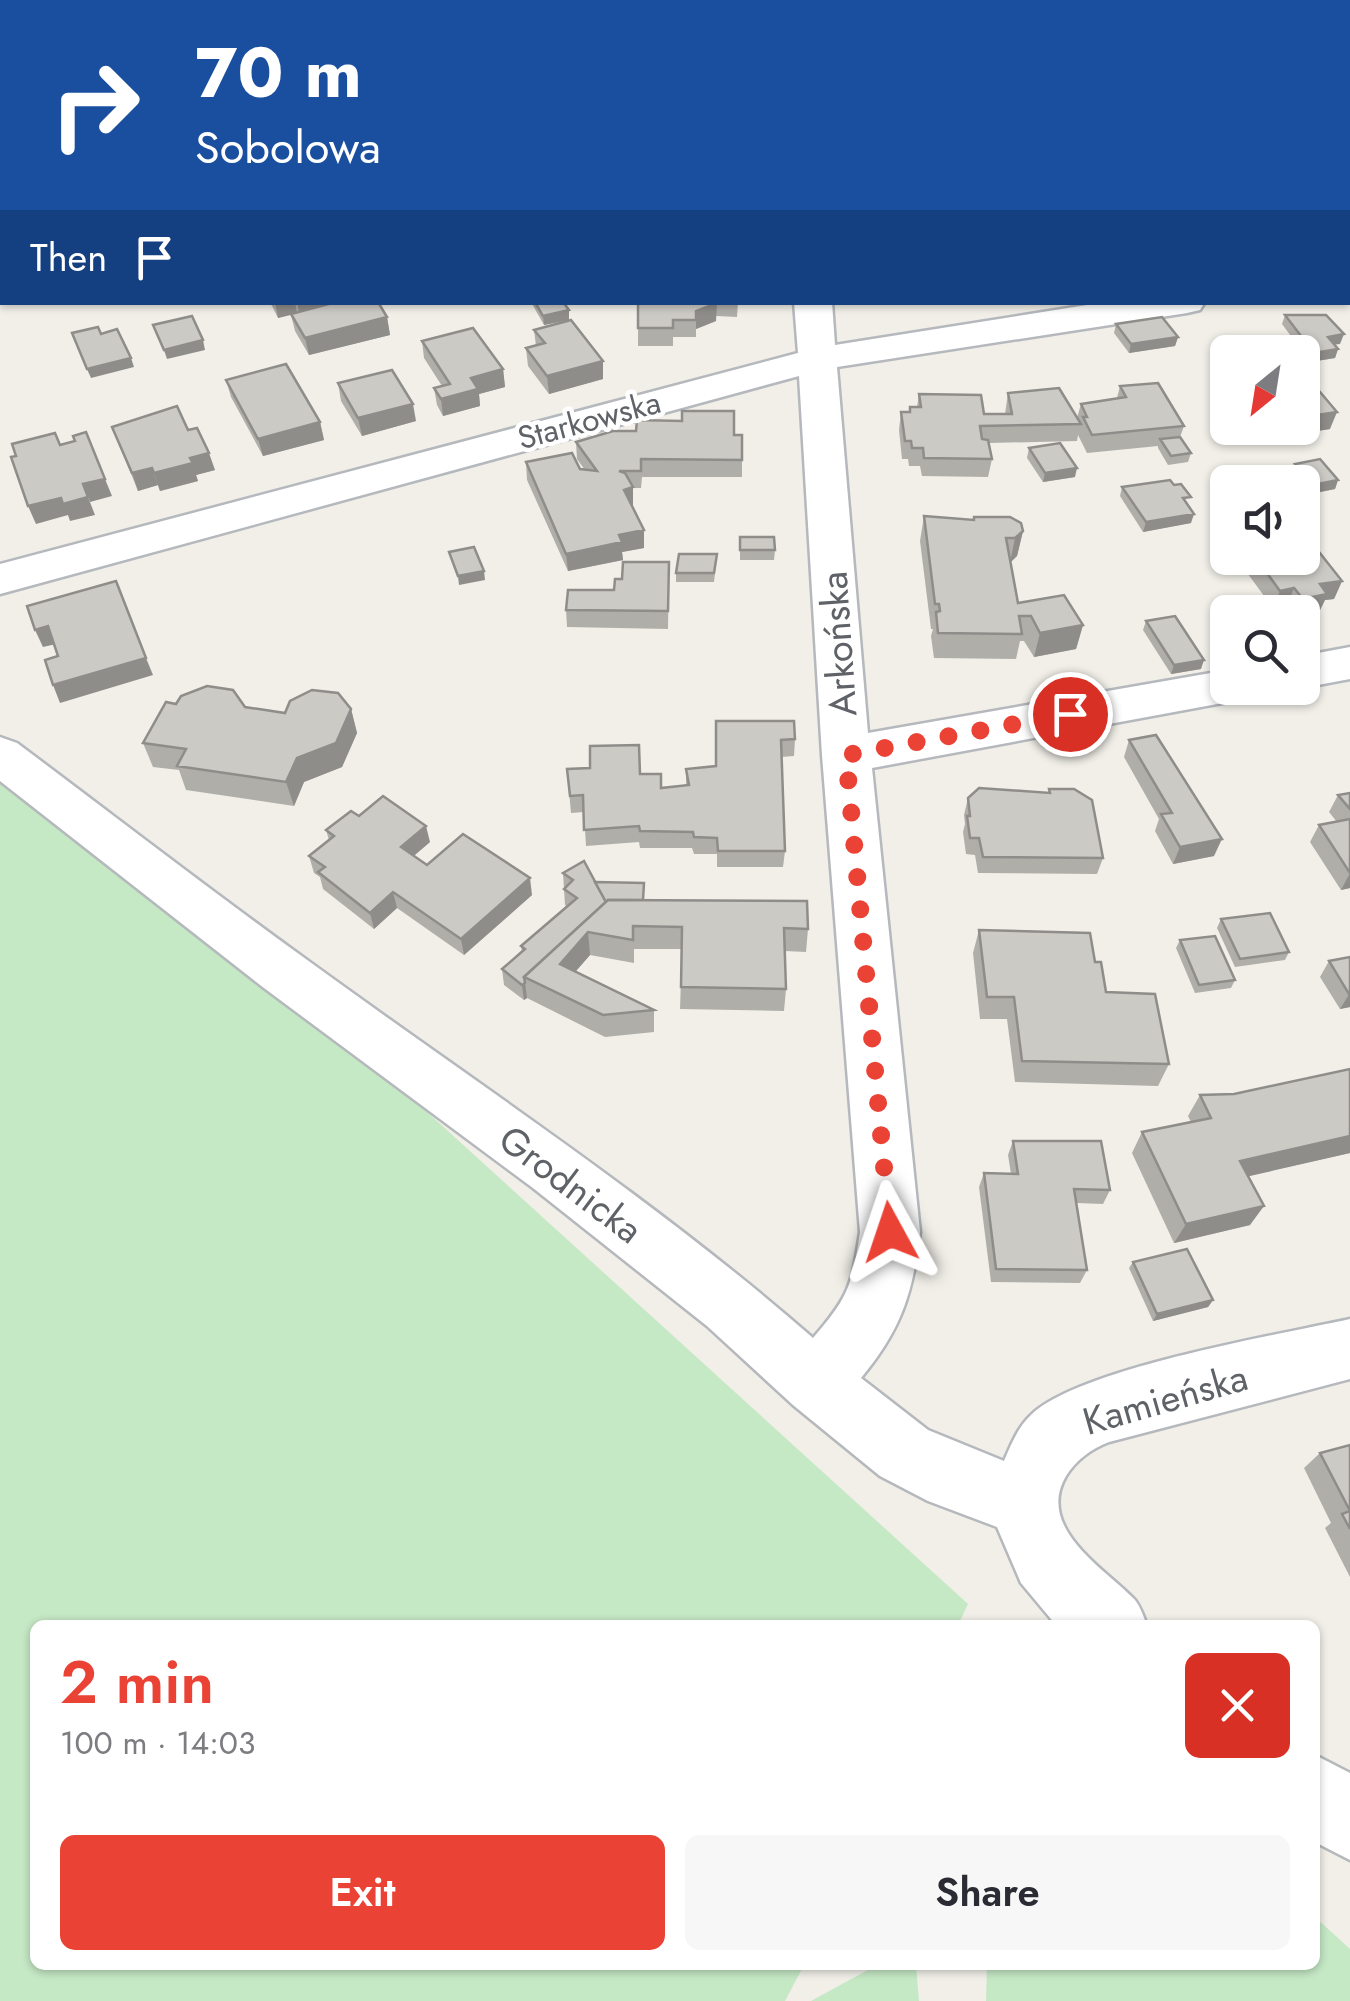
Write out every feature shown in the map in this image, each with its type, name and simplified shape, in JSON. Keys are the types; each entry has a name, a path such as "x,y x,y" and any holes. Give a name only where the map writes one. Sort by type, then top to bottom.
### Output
{"street":[{"name":"Arkońska","path":"813,305 846,755 890,1232 884,1286 862,1329 816,1383"},
{"name":"Starkowska","path":"0,579 817,360 876,347 1166,305"},
{"path":"1320,669 1350,663"},
{"path":"846,755 1210,689"},
{"name":"Grodnicka","path":"0,755 283,972 554,1169 730,1305 816,1383 904,1453 1023,1502"},
{"name":"Kamieńska","path":"1023,1502 1035,1462 1060,1432 1076,1424 1108,1410 1350,1349"},
{"path":"1023,1502 1036,1547 1088,1607"},
{"path":"1320,1797 1350,1822"}],"green space":[{"path":"0,784 294,991 968,1604 960,1620 30,1620 30,1970 801,1970 785,2001 0,2001"},
{"path":"1320,1922 1350,1949 1350,2001 986,2001 987,1970 1320,1970"},
{"path":"868,1970 916,1970 919,2001 811,2001"}],"building":[{"path":"325,305 380,305 387,317 305,338 291,314"},
{"path":"537,305 565,305 569,310 543,316"},
{"path":"638,305 712,305 696,311 696,320 673,320 673,328 638,328"},
{"path":"1285,315 1326,315 1344,334 1328,337 1338,349 1320,352 1320,335 1300,335"},
{"path":"192,316 203,340 164,350 153,325"},
{"path":"1162,317 1178,337 1131,344 1116,324"},
{"path":"571,320 603,361 547,376 526,348 545,343 534,330"},
{"path":"98,327 101,334 117,329 131,358 87,369 72,333"},
{"path":"473,328 503,369 471,378 478,389 441,399 434,388 450,384 422,341"},
{"path":"286,364 320,422 258,439 226,380"},
{"path":"392,370 413,404 358,418 338,383"},
{"path":"1158,383 1184,426 1092,435 1081,404 1126,397 1120,386"},
{"path":"1059,388 1081,424 980,426 992,459 924,458 923,448 912,448 911,441 905,441 901,412 921,407 919,394 981,395 984,414 1012,414 1008,393"},
{"path":"1320,392 1337,412 1320,415"},
{"path":"177,406 188,430 197,428 209,453 190,458 193,463 154,473 152,468 132,473 112,427"},
{"path":"682,411 734,411 734,435 742,435 742,460 641,459 641,471 619,471 625,473 633,487 624,490 644,530 619,535 622,542 566,554 526,462 572,453 580,469 597,471 576,442 613,431 636,431 637,420 682,421"},
{"path":"86,432 105,479 83,484 88,497 63,504 61,498 28,506 11,457 16,456 12,444 55,433 60,445 75,441 73,436"},
{"path":"1180,437 1191,453 1171,456 1160,439"},
{"path":"1060,443 1077,468 1045,473 1029,448"},
{"path":"1320,459 1338,480 1320,484 1320,465 1295,464"},
{"path":"1170,480 1174,485 1181,484 1191,497 1183,498 1194,514 1146,522 1122,487"},
{"path":"924,516 974,520 1010,517 1021,523 1023,531 1015,538 1006,538 1018,603 1064,595 1083,625 1040,633 1031,616 1019,616 1022,634 938,633 936,612 940,611 939,604 935,604"},
{"path":"740,537 774,537 775,550 740,550"},
{"path":"474,547 484,571 458,576 449,552"},
{"path":"1320,553 1342,581 1320,584 1327,594 1320,595 1300,595 1294,588 1280,591 1268,575 1320,575"},
{"path":"679,554 717,554 714,573 676,573"},
{"path":"623,562 669,562 668,611 566,610 568,590 614,590 615,579 622,579"},
{"path":"116,581 146,658 53,685 45,660 58,656 48,626 35,630 27,606"},
{"path":"1175,616 1204,660 1174,665 1146,621"},
{"path":"207,686 233,690 245,707 285,713 290,701 312,690 338,693 351,709 336,743 297,758 286,782 177,766 186,749 143,743 166,702 176,704 181,696"},
{"path":"716,721 794,721 795,739 781,740 785,851 718,851 717,838 694,837 693,832 640,831 639,826 584,830 583,795 570,796 567,769 590,768 590,746 639,745 640,774 661,774 661,788 689,785 686,769 716,766"},
{"path":"1156,735 1222,839 1180,847 1161,814 1172,813 1129,740"},
{"path":"979,788 1050,793 1049,789 1074,789 1092,800 1103,858 983,857 979,838 970,838 967,816 968,798"},
{"path":"1350,793 1350,809 1338,795"},
{"path":"383,796 426,826 401,847 427,865 463,834 530,878 461,939 393,892 370,913 318,872 325,867 309,856 334,836 326,830 351,811 359,816"},
{"path":"1350,819 1350,873 1319,825"},
{"path":"584,861 606,902 524,977 522,985 502,969 525,949 521,946 577,898 564,889 573,880 563,873"},
{"path":"595,882 644,883 643,900 606,902"},
{"path":"608,900 807,901 808,929 784,928 786,989 681,987 682,927 633,926 633,940 588,932 560,964 654,1010 603,1015 524,977"},
{"path":"1270,913 1289,952 1240,959 1221,919"},
{"path":"979,930 1090,933 1095,962 1101,962 1106,992 1155,994 1169,1064 1022,1061 1014,997 987,997"},
{"path":"1215,936 1235,980 1199,985 1180,940"},
{"path":"1350,957 1350,993 1349,994 1329,961"},
{"path":"1350,1069 1350,1136 1240,1161 1264,1206 1186,1224 1142,1132 1211,1118 1200,1095 1234,1094"},
{"path":"1013,1141 1101,1141 1110,1190 1074,1189 1087,1270 996,1269 984,1173 1018,1174"},
{"path":"1187,1249 1213,1300 1157,1314 1133,1262"},
{"path":"1350,1445 1350,1511 1320,1453"},
{"path":"1350,1511 1350,1529 1342,1514"}],"route":[{"path":"890,1232 846,755 1070,714"}]}
